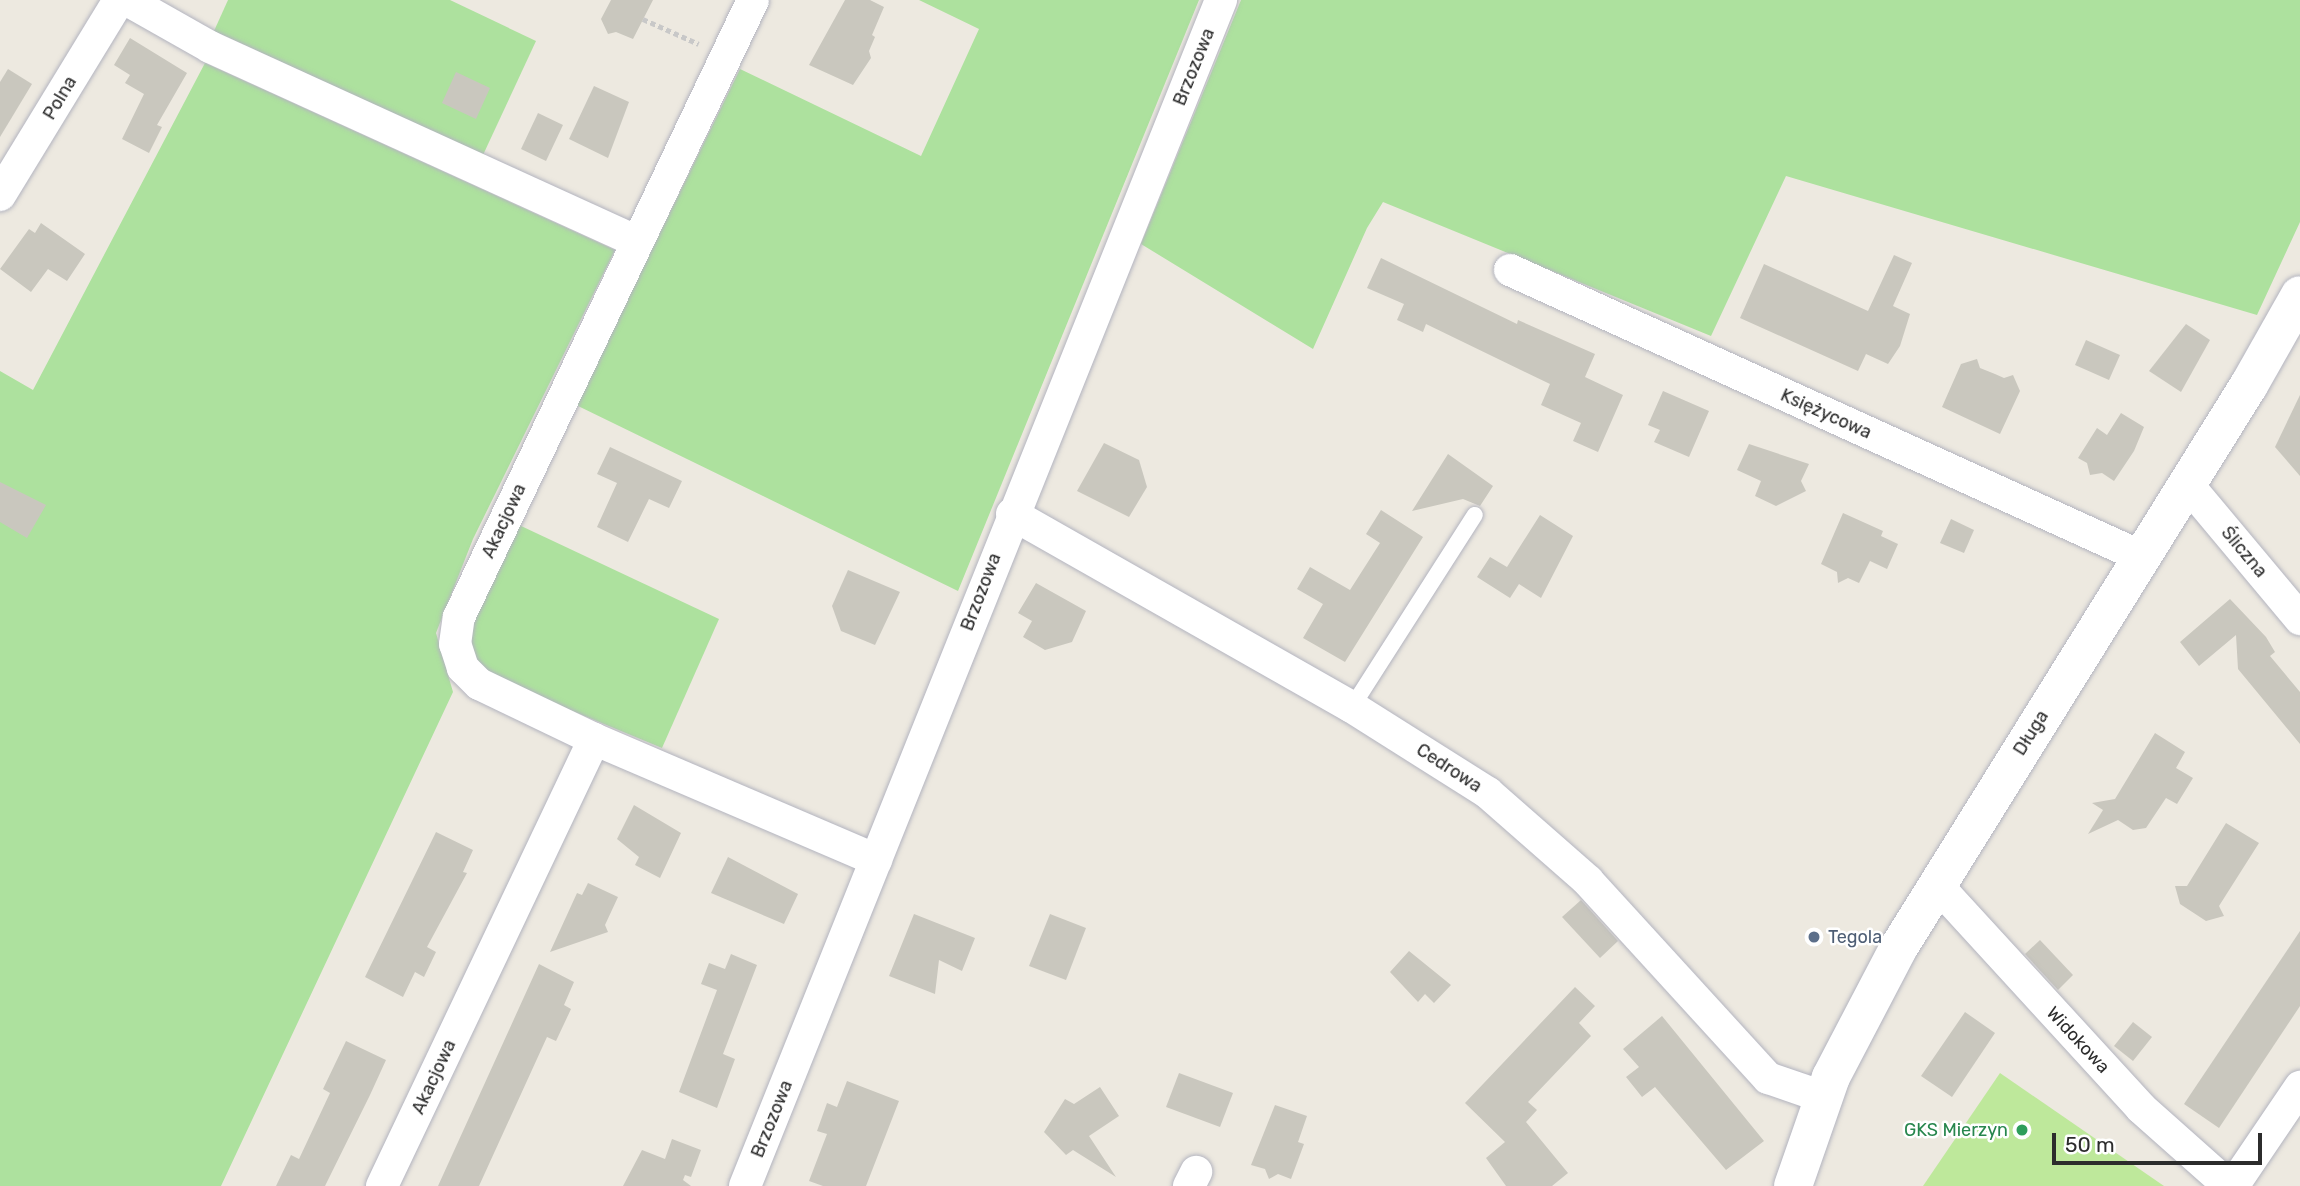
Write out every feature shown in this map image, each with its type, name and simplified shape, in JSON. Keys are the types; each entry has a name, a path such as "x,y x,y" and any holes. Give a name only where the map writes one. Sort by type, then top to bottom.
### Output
{"street":[{"name":"Polna","path":"0,195 119,0"},
{"path":"127,0 210,47 636,241"},
{"name":"Brzozowa","path":"745,1186 1012,514 1221,0"},
{"name":"Akacjowa","path":"748,1 725,57 459,617 455,644 463,668 479,684 594,739 876,860"},
{"name":"Księżycowa","path":"1510,271 2142,557"},
{"name":"Długa","path":"1793,1186 1823,1097 1867,1003 1934,888 2188,485 2300,295"},
{"name":"Śliczna","path":"2188,485 2300,619"},
{"name":"Cedrowa","path":"1012,514 1438,758 1522,820 1588,881 1768,1078 1823,1097"},
{"name":"Akacjowa","path":"383,1186 594,739"},
{"name":"Widokowa","path":"1934,888 1947,896 2141,1108 2231,1186 2295,1105"}],"lane":[{"path":"1352,707 1475,515"}],"path":[{"path":"643,19 725,57"}],"green space":[{"path":"228,0 450,0 536,41 483,155 214,31"},
{"path":"919,0 1199,0 958,591 576,405 740,69 921,156 979,29"},
{"path":"1241,0 2300,0 2300,222 2257,315 1786,176 1711,336 1383,202 1367,228 1313,349 1141,244"},
{"path":"205,63 615,250 473,539 436,633 453,692 221,1186 0,1186 0,371 33,390"},
{"path":"519,525 719,619 662,748 483,674 471,659 472,618"},
{"name":"GKS Mierzyn","path":"2000,1073 2164,1186 1923,1186"}],"building":[{"path":"611,0 653,0 633,39 616,32 608,34 601,19"},
{"path":"845,0 870,0 884,7 872,35 875,37 869,51 871,58 853,85 809,65"},
{"path":"130,38 187,73 157,125 162,127 149,153 122,139 144,94 125,83 130,75 114,65"},
{"path":"8,69 32,84 0,137 0,82"},
{"path":"456,72 490,88 476,119 442,103"},
{"path":"594,86 629,102 608,158 569,139"},
{"path":"538,113 563,125 546,161 521,149"},
{"path":"41,223 85,254 67,281 48,269 31,292 0,269 29,229 35,233"},
{"path":"1894,255 1912,263 1893,306 1910,314 1900,346 1888,364 1866,354 1858,371 1740,318 1764,264 1868,311"},
{"path":"1381,258 1517,324 1518,320 1595,354 1585,377 1623,395 1598,452 1573,441 1581,423 1541,405 1550,384 1426,324 1423,332 1397,320 1404,304 1367,288"},
{"path":"2186,324 2210,340 2181,392 2149,371"},
{"path":"2086,340 2120,355 2109,380 2075,365"},
{"path":"1977,359 1980,368 2004,378 2013,375 2020,391 2000,434 1942,407 1961,364"},
{"path":"1663,391 1709,411 1689,457 1654,442 1660,430 1648,425"},
{"path":"2300,395 2300,476 2275,447"},
{"path":"2121,413 2144,427 2134,451 2114,481 2102,473 2090,475 2087,463 2078,458 2097,428 2107,435"},
{"path":"1104,443 1139,460 1147,487 1129,517 1077,491"},
{"path":"1749,444 1809,464 1801,481 1806,491 1776,506 1755,496 1761,481 1737,470"},
{"path":"610,447 682,481 669,508 649,499 628,542 597,527 617,483 597,474"},
{"path":"1448,454 1493,486 1480,506 1463,499 1412,511"},
{"path":"0,482 46,505 27,538 0,522"},
{"path":"1381,510 1423,537 1345,662 1303,638 1323,604 1297,589 1310,567 1350,590 1380,543 1366,534"},
{"path":"1843,513 1883,531 1881,536 1898,544 1887,569 1870,561 1859,583 1848,578 1838,583 1837,572 1821,564"},
{"path":"1540,515 1573,536 1541,598 1519,584 1510,598 1477,577 1490,557 1507,567"},
{"path":"1951,519 1974,530 1964,553 1940,543"},
{"path":"848,570 900,592 875,645 841,631 832,606"},
{"path":"1036,583 1086,611 1072,642 1045,650 1023,637 1032,621 1018,613"},
{"path":"2230,599 2266,637 2275,652 2270,656 2300,692 2300,744 2238,669 2236,635 2199,666 2180,642"},
{"path":"2155,733 2185,752 2176,768 2193,778 2177,804 2166,798 2146,828 2133,830 2118,820 2088,834 2103,810 2092,803 2115,799"},
{"path":"634,805 681,833 660,878 635,865 639,857 617,839"},
{"path":"2226,823 2259,843 2219,906 2224,916 2206,921 2180,904 2175,886 2187,886"},
{"path":"436,832 473,850 463,872 467,873 427,947 436,952 424,977 415,972 403,997 365,977"},
{"path":"728,857 798,894 784,924 711,893"},
{"path":"588,883 618,897 605,925 608,932 550,952 577,893 582,895"},
{"path":"1581,900 1618,941 1600,958 1562,917"},
{"path":"914,914 975,938 962,971 939,960 935,994 889,976"},
{"path":"1050,914 1086,928 1066,980 1029,966"},
{"path":"2300,931 2300,1006 2219,1128 2184,1104"},
{"path":"2040,940 2073,975 2058,990 2025,954"},
{"path":"1409,951 1451,985 1434,1003 1425,994 1418,1002 1390,972"},
{"path":"731,954 757,965 723,1054 735,1059 717,1108 679,1092 717,990 701,984 709,963 725,969"},
{"path":"539,964 574,982 564,1005 571,1009 556,1041 547,1037 479,1186 438,1186"},
{"path":"1575,987 1595,1006 1579,1023 1591,1036 1528,1102 1537,1110 1526,1122 1568,1173 1552,1186 1506,1186 1486,1158 1505,1142 1465,1103"},
{"path":"1965,1012 1995,1033 1952,1097 1921,1076"},
{"path":"1662,1016 1764,1141 1726,1170 1655,1087 1642,1097 1626,1077 1639,1067 1623,1049"},
{"path":"2133,1022 2152,1037 2133,1061 2114,1046"},
{"path":"346,1041 386,1060 370,1095 325,1186 276,1186 291,1155 299,1159 330,1093 323,1089"},
{"path":"1179,1073 1233,1093 1220,1127 1166,1107"},
{"path":"847,1081 899,1101 866,1186 823,1186 809,1181 827,1134 817,1131 827,1103 837,1107"},
{"path":"1100,1087 1119,1116 1089,1136 1116,1177 1073,1150 1066,1155 1044,1132 1065,1099 1074,1104"},
{"path":"1275,1105 1307,1116 1298,1142 1304,1144 1291,1179 1278,1174 1269,1179 1265,1169 1251,1165"},
{"path":"672,1139 701,1150 691,1177 685,1175 683,1180 691,1186 623,1186 642,1150 665,1159"}],"place":[{"name":"Tegola","path":"1814,937"},
{"name":"GKS Mierzyn","path":"2022,1130"}]}
